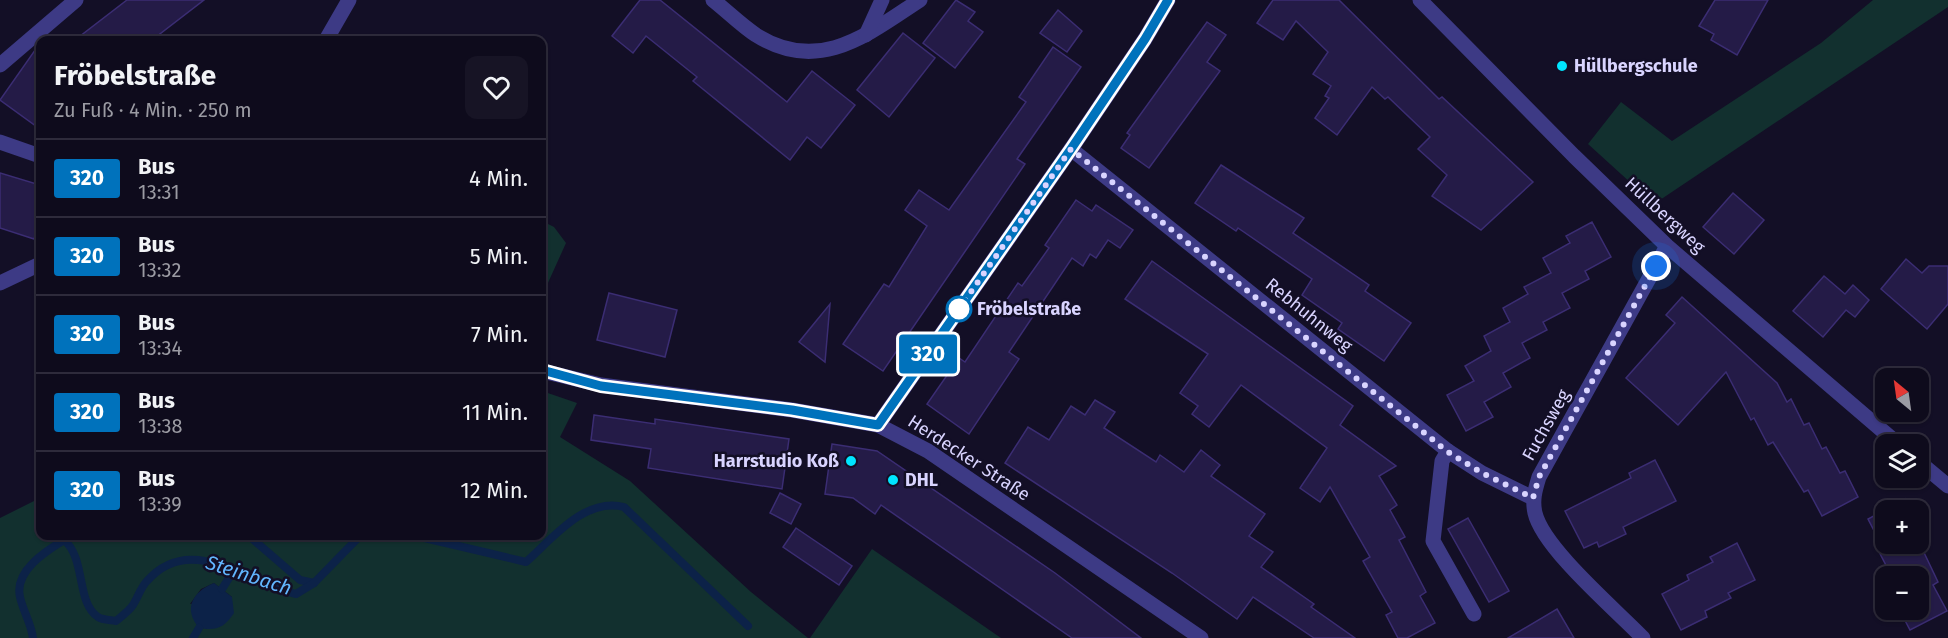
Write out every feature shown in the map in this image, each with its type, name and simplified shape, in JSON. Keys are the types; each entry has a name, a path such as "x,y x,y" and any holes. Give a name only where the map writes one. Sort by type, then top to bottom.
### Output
{"street":[{"path":"0,65 76,0"},
{"path":"328,36 349,0"},
{"path":"713,0 756,35 778,45 800,51 833,49 866,35 920,0"},
{"path":"866,35 882,0"},
{"path":"878,425 1071,149 1145,39 1168,0"},
{"name":"Hüllbergweg","path":"1420,0 1574,156 1667,246 1886,434"},
{"path":"0,142 36,155"},
{"name":"Rebhuhnweg","path":"1071,149 1448,452 1482,473 1533,498"},
{"name":"Fuchsweg","path":"1533,498 1539,477 1667,246"},
{"path":"0,283 36,266"},
{"name":"Herdecker Straße","path":"546,371 601,386 792,410 878,425 928,451 1200,638"},
{"path":"1448,452 1442,461 1434,541 1474,614"},
{"path":"1929,470 1948,486"},
{"path":"1533,498 1535,515 1557,549 1643,638"}],"green space":[{"path":"1873,0 1948,0 1948,7 1654,204 1588,144 1621,102 1672,141 1821,43"},
{"path":"546,223 554,227 566,243 547,285"},
{"path":"546,392 577,403 560,437 630,481 751,592 808,638 0,638 0,518 36,500 36,540 546,540","holes":["214,583 232,597 190,604 201,589"]},
{"path":"872,549 1001,638 810,638"}],"water":[{"path":"214,583 232,597 234,613 227,622 219,627 199,628 192,614 192,602 200,591"}],"building":[{"path":"127,0 204,0 157,36 80,36"},
{"path":"640,0 660,0 787,102 812,71 855,105 821,148 807,137 790,160 693,81 697,77 646,36 633,53 612,36"},
{"path":"956,0 975,12 968,21 983,32 955,68 923,43"},
{"path":"1273,0 1339,0 1439,99 1442,97 1533,182 1481,230 1432,196 1447,175 1418,149 1430,137 1388,97 1385,99 1372,87 1337,135 1315,118 1329,98 1325,96 1331,86 1313,74 1328,52 1296,21 1283,40 1257,23"},
{"path":"1715,0 1768,0 1737,55 1711,40 1714,34 1699,26"},
{"path":"1058,10 1082,31 1067,52 1040,33"},
{"path":"1207,22 1226,35 1207,62 1220,71 1149,168 1121,148 1130,135 1127,133"},
{"path":"903,33 935,58 889,117 857,90"},
{"path":"1053,47 1081,67 1017,159 1025,164 883,371 843,344 884,284 889,287 927,226 905,210 919,190 949,210 1026,102 1019,97"},
{"path":"36,49 36,126 0,100"},
{"path":"1221,165 1304,218 1293,233 1369,285 1365,291 1411,323 1384,361 1338,329 1342,323 1302,295 1312,279 1238,228 1236,231 1195,203"},
{"path":"0,173 36,184 34,239 0,228"},
{"path":"1733,193 1764,220 1734,254 1703,227"},
{"path":"1076,200 1092,211 1096,205 1133,230 1120,248 1108,240 1096,258 1090,254 1083,266 1072,258 1009,352 1019,359 969,434 927,404 959,358 965,362 1018,283 1022,286 1049,248 1045,245"},
{"path":"1592,222 1611,257 1585,271 1589,279 1562,293 1570,308 1543,322 1547,330 1522,343 1530,358 1503,373 1511,387 1484,402 1493,417 1466,431 1447,395 1474,381 1465,366 1491,351 1484,336 1510,322 1503,308 1528,294 1524,287 1551,273 1543,258 1570,243 1566,236"},
{"path":"1906,259 1922,273 1929,266 1948,266 1948,304 1927,329 1881,289"},
{"path":"1152,261 1353,406 1340,425 1396,466 1379,476 1397,505 1390,510 1405,537 1399,540 1426,592 1420,596 1435,623 1407,638 1398,638 1386,615 1392,612 1363,561 1370,557 1330,487 1320,502 1300,488 1327,448 1241,385 1209,427 1192,414 1198,406 1180,393 1208,354 1125,299"},
{"path":"1824,276 1845,294 1853,285 1869,300 1855,317 1846,310 1823,337 1793,311"},
{"path":"609,293 677,310 665,357 597,340"},
{"path":"1682,297 1777,383 1787,402 1791,399 1804,425 1809,423 1822,449 1826,447 1840,473 1845,471 1858,497 1822,516 1808,490 1804,492 1773,442 1768,445 1754,418 1751,420 1726,372 1678,425 1626,378 1675,323 1666,315"},
{"path":"830,304 825,362 799,342"},
{"path":"1095,400 1115,412 1104,428 1156,462 1160,455 1184,472 1201,450 1220,465 1211,476 1265,514 1249,536 1273,552 1261,567 1314,604 1311,607 1355,638 1314,638 1253,597 1237,619 1172,573 1005,463 1028,427 1049,440 1071,406 1085,415"},
{"path":"594,415 655,424 655,419 789,439 782,489 648,468 651,449 591,440"},
{"path":"832,444 877,451 1055,573 1141,638 1072,638 881,505 875,514 853,498 825,494"},
{"path":"1655,460 1676,501 1623,527 1626,534 1599,547 1597,542 1584,548 1565,511 1631,478 1629,473"},
{"path":"780,493 801,504 791,524 770,513"},
{"path":"1875,515 1875,532 1868,519"},
{"path":"1468,518 1509,591 1489,602 1448,529"},
{"path":"796,528 852,566 839,585 783,547"},
{"path":"1737,543 1755,580 1728,593 1731,598 1705,611 1707,617 1681,630 1662,594 1689,580 1687,575 1713,562 1710,557"},
{"path":"1880,554 1925,554 1938,582 1933,585 1947,611 1910,630 1905,620 1929,620 1929,566 1886,566"},
{"path":"1557,609 1574,638 1508,638"}],"waterway":[{"name":"Steinbach","path":"433,540 526,562 559,531 583,514 596,508 624,507 748,626"},
{"name":"Steinbach","path":"33,638 19,588 27,570 33,563 64,540"},
{"name":"Steinbach","path":"64,540 76,558 86,602 91,610 100,618 116,621 131,607 147,581 164,567 182,560 201,560 220,565 296,594 314,583 356,540"},
{"path":"254,540 300,580 314,583"},
{"path":"222,589 234,570"},
{"path":"193,638 199,628"}],"bus line":[{"name":"320","path":"546,372 601,386 792,410 878,425 1071,149 1145,39 1168,0"}],"place":[{"name":"Hüllbergschule","path":"1562,66"},
{"name":"Fröbelstraße","path":"959,309"},
{"name":"Harrstudio Koß","path":"851,461"},
{"name":"DHL","path":"893,480"}],"route":[{"path":"959,309 1071,149 1448,452 1482,473 1533,498 1539,477 1656,266"}]}
